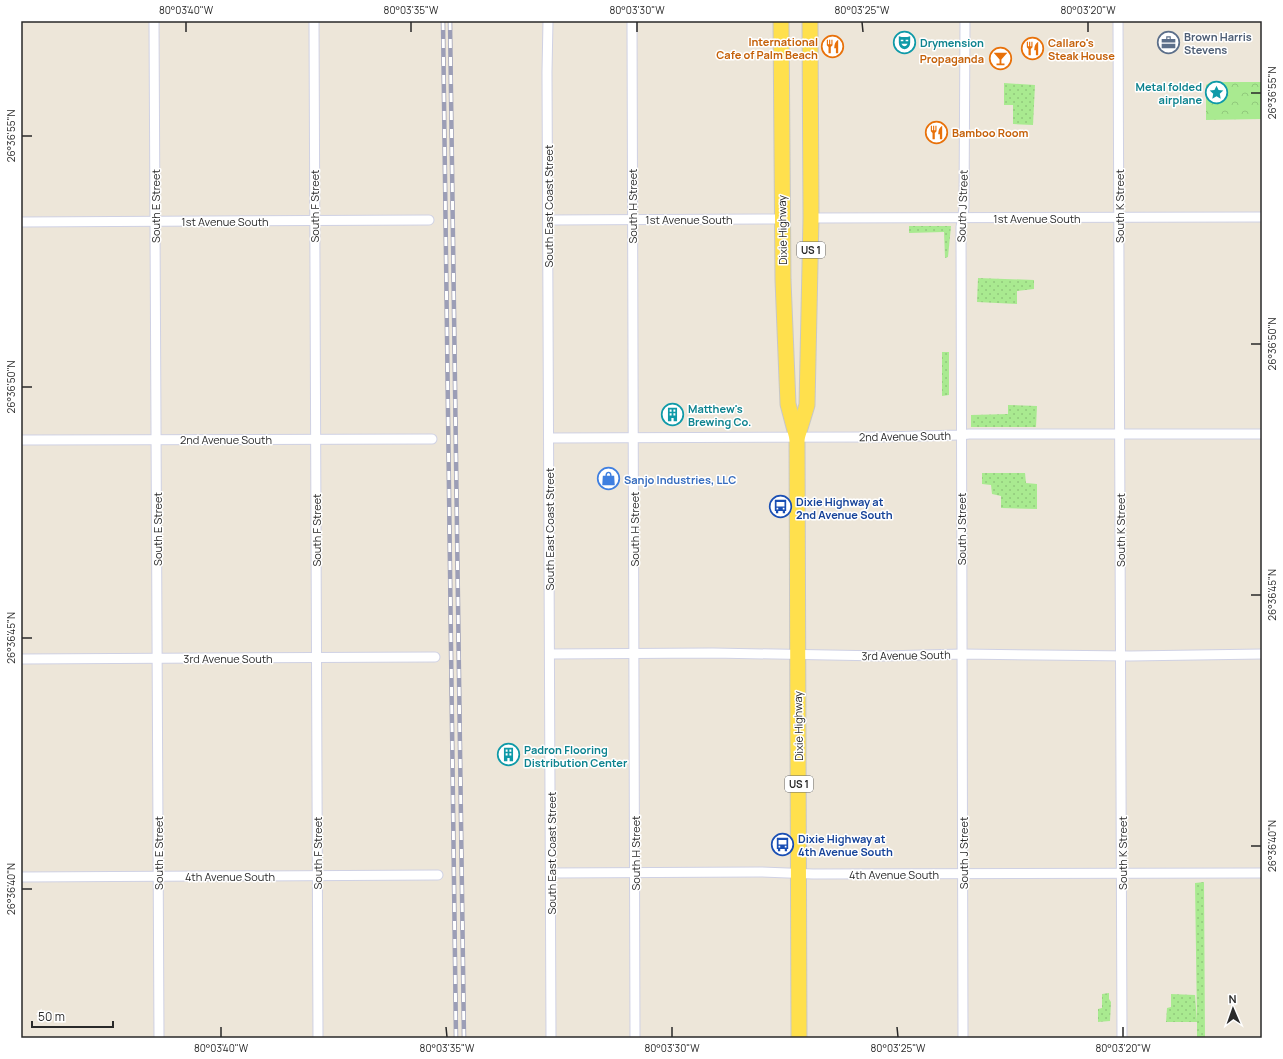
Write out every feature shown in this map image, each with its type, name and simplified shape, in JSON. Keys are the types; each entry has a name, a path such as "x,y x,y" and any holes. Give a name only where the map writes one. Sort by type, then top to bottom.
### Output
{"main road":[{"name":"Dixie Highway","path":"781,21 783,280 788,404 797,438 799,1038"},
{"name":"Dixie Highway","path":"797,438 807,404 811,218 810,21"}],"street":[{"name":"South E Street","path":"154,21 159,1038"},
{"name":"South F Street","path":"314,21 318,1038"},
{"name":"South East Coast Street","path":"548,21 551,1038"},
{"name":"South H Street","path":"632,21 635,1038"},
{"name":"South J Street","path":"963,1038 960,435 961,218 964,208 965,21"},
{"name":"South K Street","path":"1118,21 1122,1038"},
{"name":"1st Avenue South","path":"811,218 1262,217"},
{"name":"1st Avenue South","path":"548,220 782,219"},
{"name":"1st Avenue South","path":"21,222 429,220"},
{"name":"2nd Avenue South","path":"549,438 797,438 968,434 1128,433 1262,434"},
{"name":"2nd Avenue South","path":"21,440 432,439"},
{"name":"3rd Avenue South","path":"550,654 797,654 883,656 962,654 1138,656 1262,654"},
{"name":"3rd Avenue South","path":"21,659 435,657"},
{"name":"4th Avenue South","path":"551,873 1262,873"},
{"name":"4th Avenue South","path":"21,877 438,875"}],"green space":[{"path":"1211,82 1262,82 1262,119 1206,120 1206,85"},
{"path":"1004,83 1035,85 1033,125 1013,124 1013,105 1004,105"},
{"path":"909,226 951,226 948,257 945,258 944,232 909,233"},
{"path":"978,278 1034,280 1034,289 1017,291 1017,304 977,302"},
{"path":"942,352 949,352 949,395 942,396"},
{"path":"1008,405 1037,406 1036,427 971,427 971,415 1008,414"},
{"path":"982,473 1025,473 1026,483 1037,484 1037,509 1001,508 1001,496 992,494 991,485 982,484"},
{"path":"1204,882 1205,1038 1197,1038 1197,1022 1166,1022 1167,1008 1171,1007 1171,994 1195,995 1197,1021 1195,883"},
{"path":"1109,993 1109,999 1111,1002 1110,1021 1098,1022 1098,1009 1102,1008 1102,994"}],"railway":[{"path":"443,21 456,1038"},
{"path":"450,21 464,1038"}],"place":[{"name":"Drymension","path":"905,42"},
{"name":"Brown Harris Stevens","path":"1168,42"},
{"name":"International Cafe of Palm Beach","path":"833,47"},
{"name":"Callaro's Steak House","path":"1032,48"},
{"name":"Propaganda","path":"1000,58"},
{"name":"Metal folded airplane","path":"1217,92"},
{"name":"Bamboo Room","path":"937,132"},
{"name":"Matthew's Brewing Co.","path":"673,414"},
{"name":"Sanjo Industries, LLC","path":"609,479"},
{"name":"Dixie Highway at 2nd Avenue South","path":"781,507"},
{"name":"Padron Flooring Distribution Center","path":"508,755"},
{"name":"Dixie Highway at 4th Avenue South","path":"783,844"}]}
